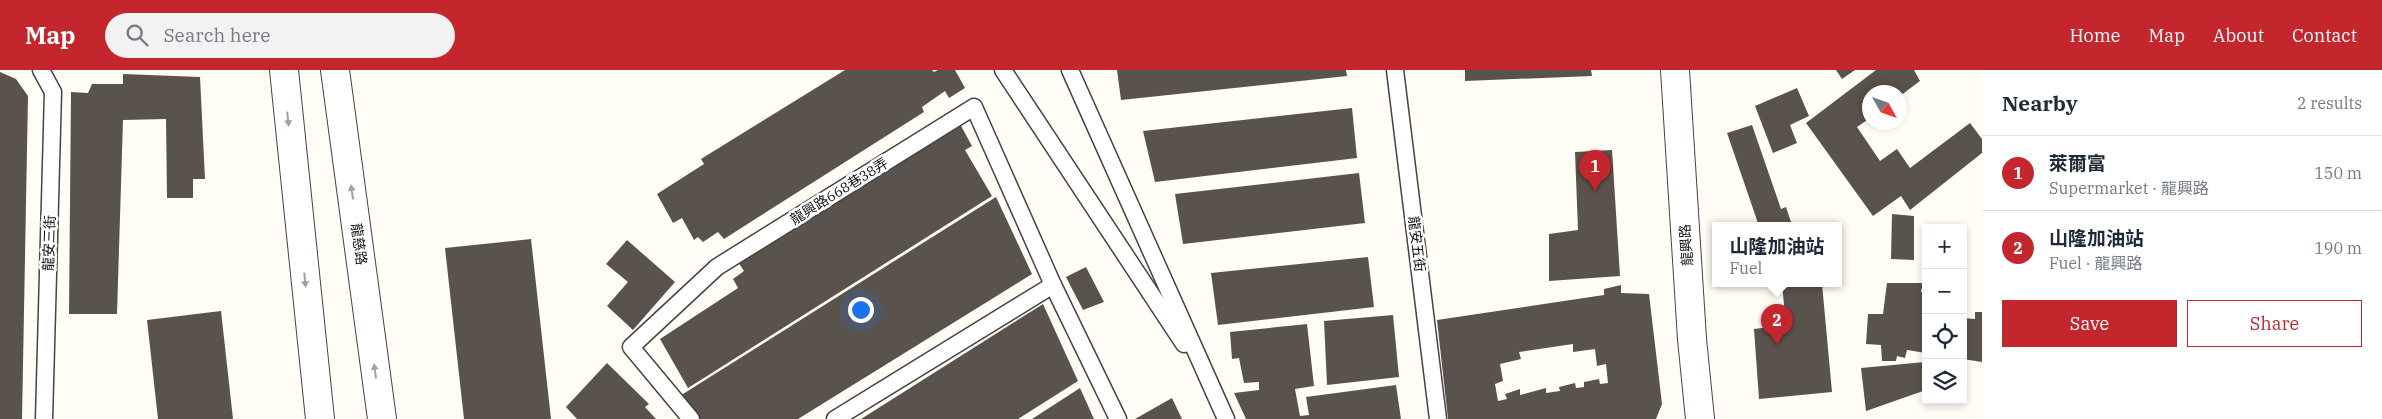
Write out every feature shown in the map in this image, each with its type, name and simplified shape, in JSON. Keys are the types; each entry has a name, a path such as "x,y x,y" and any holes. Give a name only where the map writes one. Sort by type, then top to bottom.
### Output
{"street":[{"path":"284,70 320,419"},
{"name":"龍慈路","path":"336,70 382,419"},
{"name":"龍興路","path":"1675,70 1691,329 1700,419"}],"lane":[{"name":"龍安三街","path":"41,70 53,92 44,419"},
{"path":"1003,70 1210,383"},
{"path":"1070,70 1226,419"},
{"name":"龍安五街","path":"1395,70 1438,419"},
{"name":"龍興路668巷38弄","path":"691,419 632,347 717,267 974,107 1053,285 1118,419"},
{"path":"835,419 1053,285"}],"building":[{"path":"845,70 932,70 934,72 938,70 955,70 965,88 949,98 945,91 922,107 924,112 724,239 718,232 703,242 698,237 694,240 682,218 673,223 657,194 704,164 701,159"},
{"path":"1117,70 1346,70 1347,76 1121,100"},
{"path":"1465,70 1591,70 1592,76 1465,81"},
{"path":"1836,70 1855,70 1842,79"},
{"path":"1876,70 1914,70 1920,81 1907,91 1907,85 1862,85 1862,124 1857,127 1880,161 1897,149 1910,168 1970,123 1982,139 1982,153 1910,210 1901,196 1873,216 1806,123"},
{"path":"0,72 16,79 28,96 22,419 0,419"},
{"path":"123,74 200,77 205,179 193,179 193,198 167,198 166,119 123,120 117,314 69,314 71,92 88,93 92,84 123,84"},
{"path":"1797,88 1809,116 1790,125 1797,143 1773,153 1755,106"},
{"path":"1352,108 1357,158 1155,182 1143,131"},
{"path":"960,124 972,146 965,150 992,196 688,388 660,339 738,288 733,279 744,271 738,262"},
{"path":"1752,125 1781,209 1786,207 1791,222 1758,222 1727,133"},
{"path":"1612,150 1620,276 1549,281 1549,234 1578,230 1575,152"},
{"path":"1359,173 1365,223 1183,244 1175,194"},
{"path":"996,197 1032,274 798,419 689,419 675,399"},
{"path":"1892,214 1914,216 1914,260 1891,259"},
{"path":"531,239 551,419 464,419 445,248"},
{"path":"627,240 675,282 633,330 607,306 628,282 606,264"},
{"path":"1368,257 1374,307 1218,325 1211,273"},
{"path":"1086,267 1104,302 1083,310 1066,277"},
{"path":"1887,283 1922,283 1922,352 1907,350 1905,358 1897,356 1896,361 1882,361 1881,345 1866,344 1868,314 1883,314"},
{"path":"1621,285 1621,293 1649,294 1662,404 1656,419 1448,419 1437,320 1604,295 1604,289","holes":["1573,344 1573,352 1595,349 1597,366 1606,364 1608,383 1600,384 1599,379 1584,382 1584,387 1576,388 1575,383 1559,387 1560,391 1546,393 1546,388 1520,395 1520,389 1505,394 1507,399 1498,401 1495,384 1503,381 1500,364 1521,359 1519,352"]},
{"path":"1782,287 1822,287 1832,392 1759,399 1754,329 1786,325"},
{"path":"1043,304 1078,381 1018,419 861,419"},
{"path":"221,311 233,419 158,419 147,320"},
{"path":"1975,312 1982,312 1982,362 1967,360 1967,318 1975,319"},
{"path":"1393,315 1399,377 1327,385 1324,321"},
{"path":"1307,324 1314,386 1295,389 1300,416 1309,415 1306,397 1396,385 1401,419 1246,419 1234,393 1259,390 1259,382 1244,383 1239,358 1232,359 1230,332"},
{"path":"1922,362 1922,391 1866,411 1861,368"},
{"path":"607,363 649,404 645,407 656,419 577,419 566,407"},
{"path":"1080,388 1094,419 1032,419"},
{"path":"1172,398 1182,419 1135,419"}],"place":[{"name":"萊爾富","path":"1595,191"},
{"name":"山隆加油站","path":"1777,345"}]}
